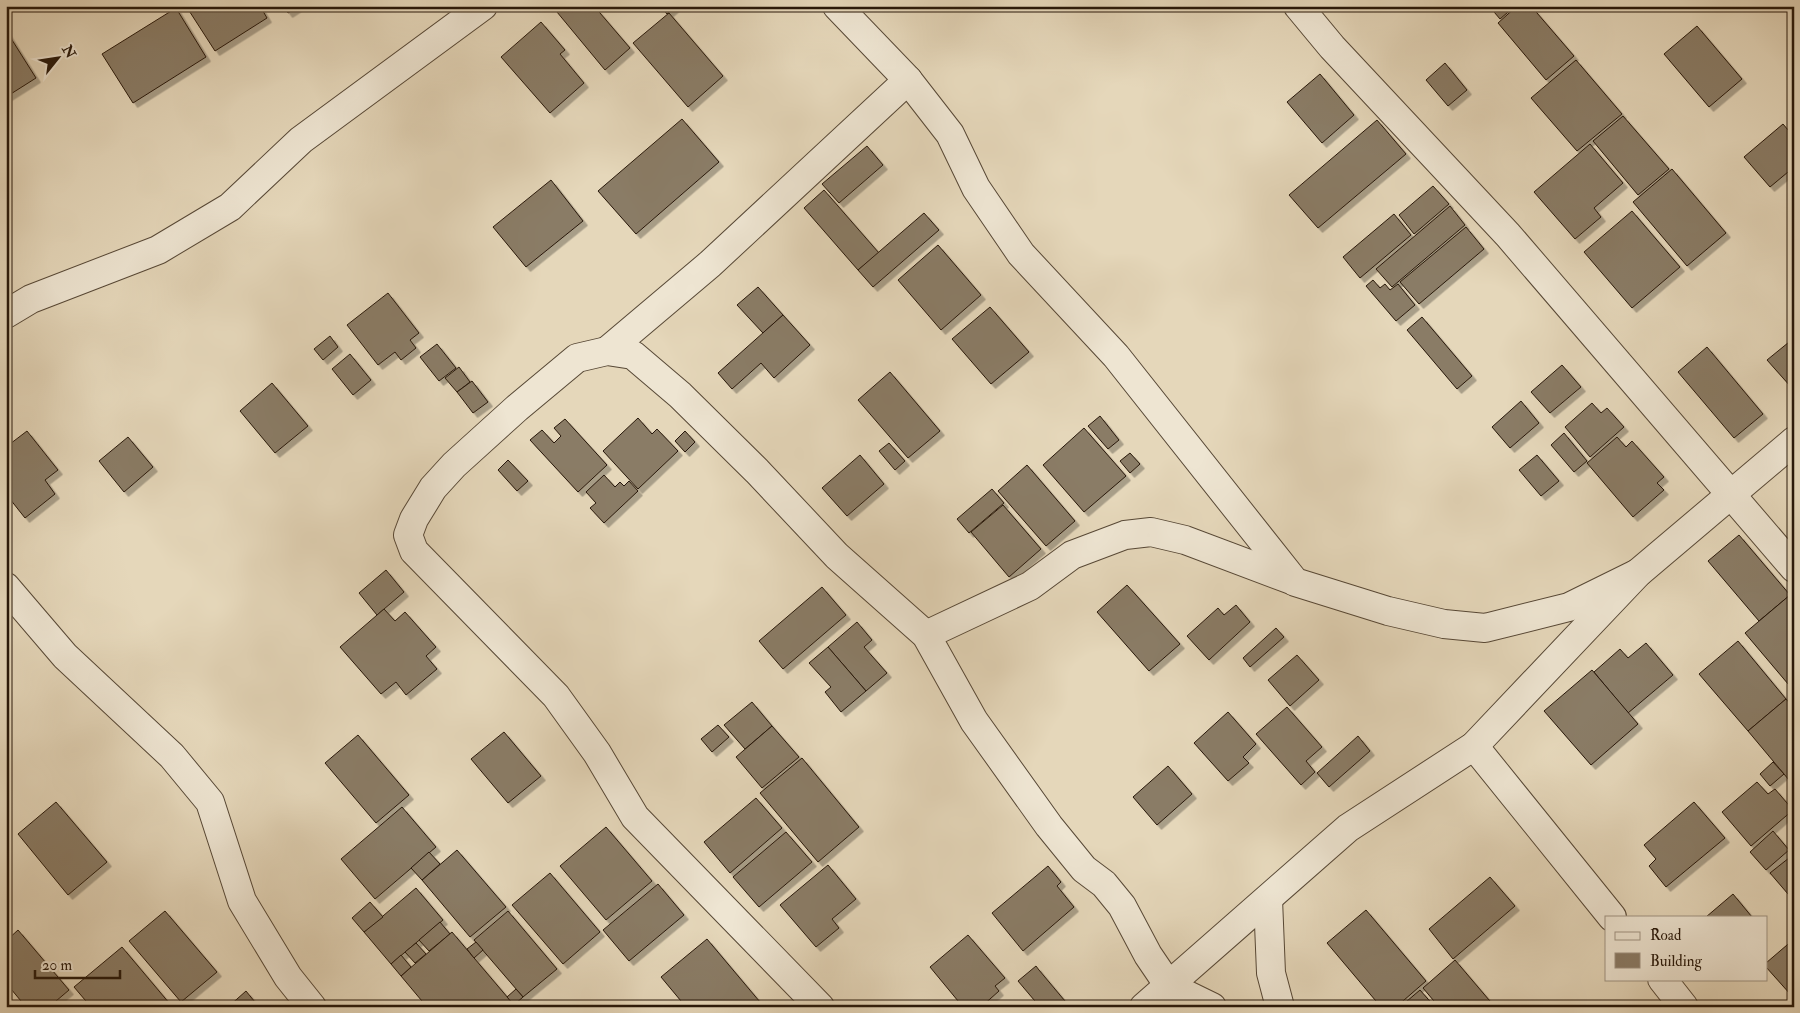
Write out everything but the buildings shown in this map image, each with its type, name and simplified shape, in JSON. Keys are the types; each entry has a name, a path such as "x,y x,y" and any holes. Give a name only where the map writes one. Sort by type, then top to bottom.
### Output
{"street":[{"path":"6,314 31,299 158,250 230,207 302,140 483,6"},
{"path":"837,6 908,80 950,134 976,188 1022,254 1116,356 1295,582"},
{"path":"1298,6 1332,47 1508,234 1794,568"},
{"path":"607,351 710,264 908,80"},
{"path":"820,1007 635,817 596,752 556,696 440,580 414,551 408,535 414,519 433,488 454,465 577,358 607,351 633,355 654,372 756,471 837,556 926,635 974,721 1049,826 1084,869 1104,884 1122,906 1148,955 1169,986 1212,1007"},
{"path":"1144,1007 1348,828 1474,746 1638,574 1794,441"},
{"path":"926,635 1030,586 1072,555 1125,535 1151,532 1185,540 1295,582 1388,612 1444,624 1485,628 1569,607 1638,574"},
{"path":"6,587 65,656 172,756 210,802 242,902 288,977 312,1007"},
{"path":"1474,746 1611,916"},
{"path":"1268,899 1271,973 1280,1007"},
{"path":"1663,980 1684,1007"}]}
